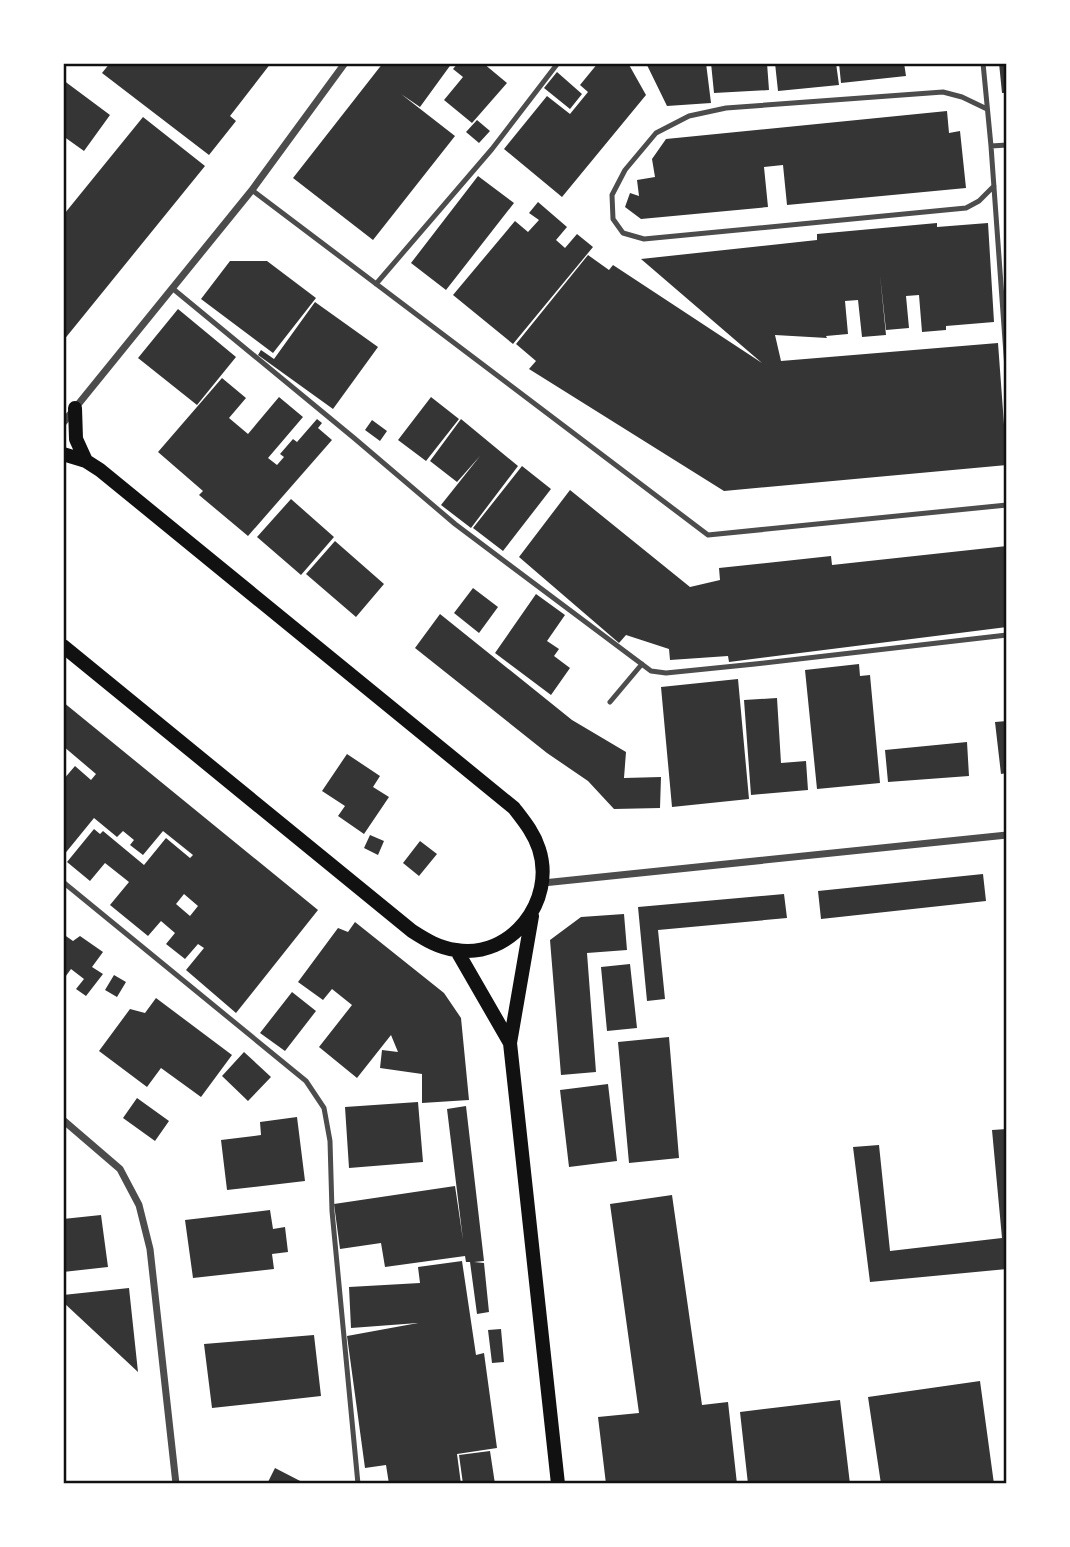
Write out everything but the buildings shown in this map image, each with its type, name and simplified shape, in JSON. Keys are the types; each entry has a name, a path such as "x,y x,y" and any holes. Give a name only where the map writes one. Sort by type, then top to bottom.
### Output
{"main road":[{"path":"75,408 76,439 86,461"},
{"path":"63,454 86,461 100,470 514,808 533,834 540,850 543,883 532,913 510,1043 558,1484"},
{"path":"63,646 412,931 433,944 457,951 486,948 500,942 524,925 532,913"},
{"path":"457,951 510,1043"}],"street":[{"path":"63,423 252,190 345,63"},
{"path":"543,883 1007,835"},
{"path":"63,1119 120,1170 139,1205 150,1248 176,1484"}],"lane":[{"path":"376,284 492,149 558,63"},
{"path":"983,63 1007,368"},
{"path":"987,109 962,96 943,92 726,108 689,116 656,133 625,170 612,195 613,219 623,233 644,239 967,208 979,201 994,186"},
{"path":"991,146 1007,145"},
{"path":"252,190 708,535 1007,505"},
{"path":"172,288 455,524 651,671 666,673 1007,635"},
{"path":"610,702 642,664"},
{"path":"63,883 306,1081 324,1108 330,1141 332,1212 358,1484"}]}
